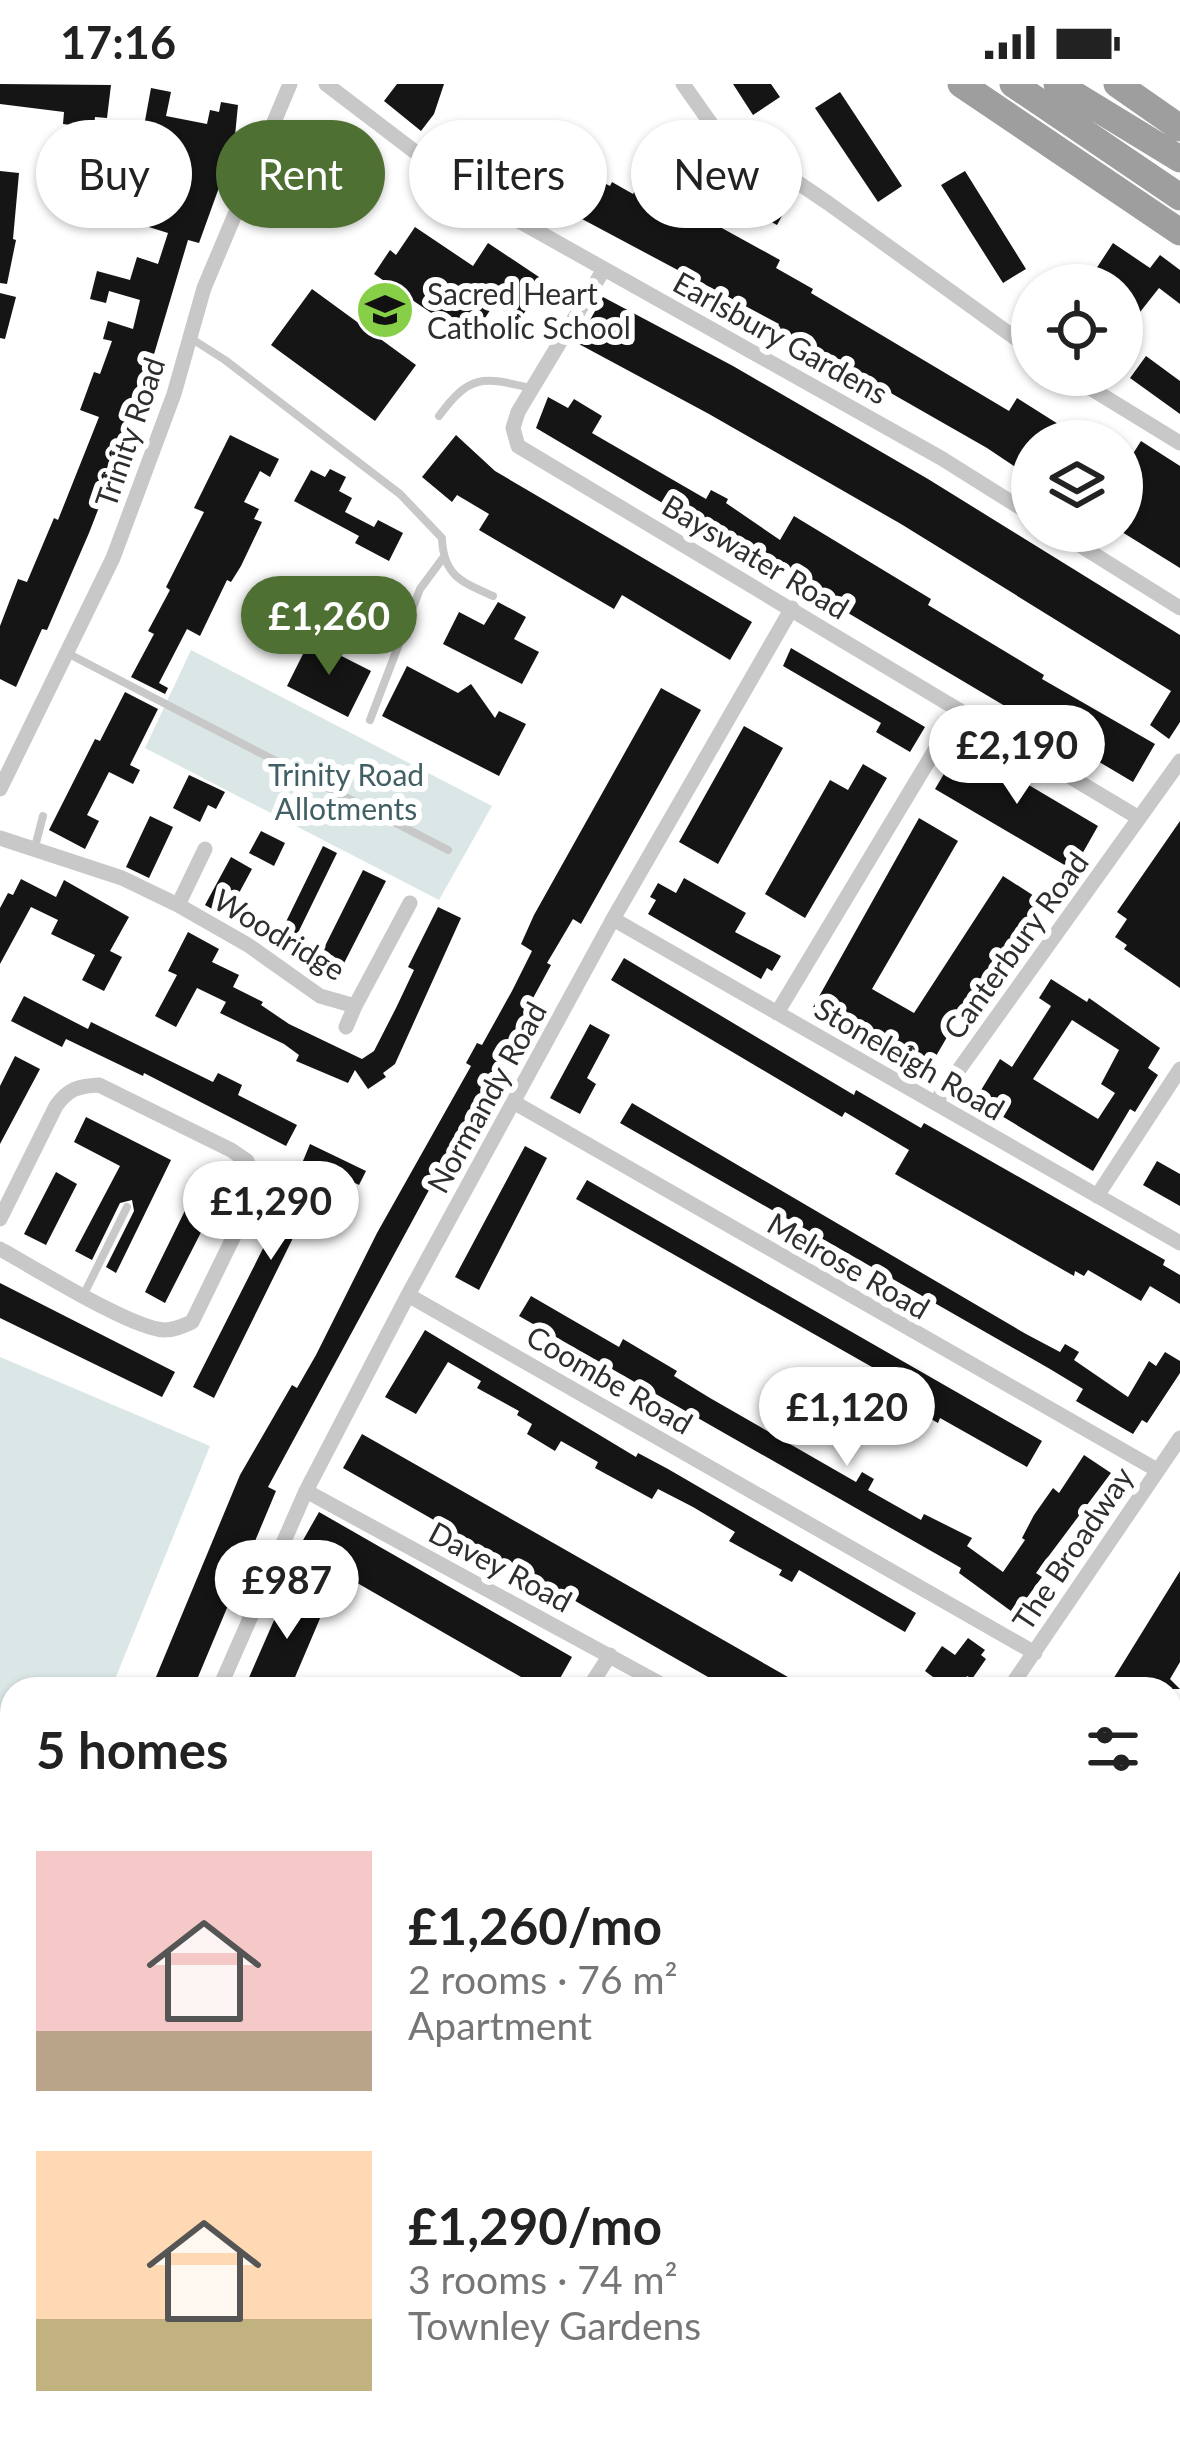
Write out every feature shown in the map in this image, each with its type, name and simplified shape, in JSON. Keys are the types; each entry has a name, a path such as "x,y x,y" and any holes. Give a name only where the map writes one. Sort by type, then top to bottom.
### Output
{"highway":[{"path":"962,84 1180,232"},
{"path":"1013,84 1180,197"},
{"path":"1057,84 1180,159"},
{"path":"1118,84 1180,128"}],"street":[{"name":"Trinity Road","path":"0,789 112,559 174,394 204,288 290,84"},
{"name":"Earlsbury Gardens","path":"326,84 469,193 1011,502"},
{"path":"683,84 726,145 756,167 794,180 1011,335"},
{"name":"Bayswater Road","path":"604,268 513,428 518,446 1139,818"},
{"path":"1103,396 1180,443"},
{"path":"1091,552 1180,608"},
{"name":"Normandy Road","path":"224,1677 305,1491 408,1294 613,919 793,608"},
{"path":"777,1013 959,710"},
{"name":"Canterbury Road","path":"935,1102 1180,761"},
{"name":"Woodridge","path":"0,838 122,878 248,945 320,996 355,1006"},
{"name":"Woodridge","path":"178,905 206,849"},
{"name":"Woodridge","path":"346,1027 410,903"},
{"name":"Stoneleigh Road","path":"613,919 1180,1243"},
{"path":"1097,1196 1180,1069"},
{"path":"0,1219 56,1106 78,1086 99,1085 247,1161 256,1191 192,1322 162,1330 137,1322 0,1249"},
{"name":"Melrose Road","path":"515,1103 1157,1470"},
{"name":"Coombe Road","path":"408,1294 1035,1652"},
{"name":"The Broadway","path":"1017,1677 1180,1438"},
{"name":"Davey Road","path":"305,1491 649,1677"},
{"path":"596,1677 610,1654"}],"lane":[{"path":"190,338 400,494 442,538 443,558 460,582 493,596"},
{"path":"440,416 467,384 502,381 532,389"},
{"path":"370,720 420,589 443,558"},
{"path":"69,654 448,850"},
{"path":"34,848 43,816"},
{"path":"84,1294 127,1207"}],"green space":[{"name":"Trinity Road Allotments","path":"191,650 492,806 439,900 145,748"},
{"path":"0,1357 210,1446 116,1677 0,1677"}],"building":[{"path":"0,84 111,85 107,118 63,120 64,112 0,104"},
{"path":"397,84 444,84 429,120 409,121 384,101"},
{"path":"733,84 771,84 780,97 753,115"},
{"path":"151,88 171,92 166,116 186,120 145,120"},
{"path":"840,92 902,186 878,202 815,108"},
{"path":"221,102 238,105 237,120 216,120 216,196 199,243 188,240 152,361 134,402 139,404 89,533 16,687 0,679 0,626 18,579 27,582 54,518 58,520 99,417 80,410 112,341 103,339 108,321 133,329 140,300 109,291 106,303 90,299 97,271 130,280 137,257 158,264 168,233 152,228 192,228 192,121 207,124 210,110 219,112"},
{"path":"0,171 19,173 16,240 7,284 0,283"},
{"path":"965,171 1023,264 1011,264 1011,278 1003,283 941,185"},
{"path":"612,182 631,193 631,228 722,228 780,260 776,268 813,289 811,293 1009,411 1017,398 1052,420 1011,420 1011,464 777,328 779,324 599,228 607,228 607,184"},
{"path":"416,228 473,266 488,243 545,281 519,321 494,304 471,340 374,274 390,250 396,255"},
{"path":"1113,243 1150,268 1160,255 1180,270 1180,304 1159,288 1143,308 1143,264 1099,264"},
{"path":"312,289 416,365 375,421 271,345"},
{"path":"0,293 16,297 5,339 0,338"},
{"path":"603,297 733,366 1011,530 1011,552 1046,552 1180,635 1180,722 1169,739 1150,725 1171,691 901,524 577,343"},
{"path":"1146,356 1180,381 1180,414 1143,387"},
{"path":"548,397 568,408 574,399 602,416 592,433 706,499 711,490 728,499 726,503 780,540 794,516 931,599 928,605 1044,675 1042,679 1155,744 1133,782 536,428"},
{"path":"230,435 279,459 270,477 260,471 244,502 259,509 254,519 262,522 200,636 187,629 159,683 168,688 165,694 131,677 154,634 148,631 170,590 166,587 204,512 194,508"},
{"path":"456,435 495,471 752,622 730,660 622,595 614,609 479,530 489,514 457,495 452,502 422,477"},
{"path":"1143,442 1180,466 1180,568 1143,545"},
{"path":"330,469 346,477 339,491 352,498 345,512 374,527 378,520 403,533 389,561 355,543 359,536 294,501 311,470 325,477"},
{"path":"498,602 526,617 514,639 539,652 522,684 443,644 459,612 484,625"},
{"path":"310,640 371,671 348,717 287,686"},
{"path":"791,648 925,727 910,752 876,732 881,723 783,666"},
{"path":"407,666 458,693 471,684 495,718 499,711 526,724 499,776 382,716"},
{"path":"661,688 701,710 581,924 573,919 547,963 551,965 268,1487 276,1491 198,1677 156,1677 240,1475 292,1385 297,1388 316,1355 377,1233 471,1066 466,1063 477,1043 482,1045 512,991 532,951 521,944"},
{"path":"125,692 158,709 130,765 140,770 133,784 109,772 87,815 99,821 85,849 49,830 95,739 100,741"},
{"path":"744,726 783,748 718,864 679,842"},
{"path":"961,745 1098,826 1073,870 935,789"},
{"path":"863,764 887,778 805,918 765,894 830,780 848,790"},
{"path":"189,775 225,792 216,809 208,805 200,822 173,808"},
{"path":"150,816 173,827 149,878 126,867"},
{"path":"919,818 958,841 872,989 914,1013 1003,876 1045,903 971,1019 961,1013 925,1075 812,1009"},
{"path":"1180,821 1180,988 1124,949 1127,945 1115,937 1127,919 1117,912"},
{"path":"261,831 285,843 274,866 249,853"},
{"path":"323,846 337,853 294,941 280,934"},
{"path":"231,857 252,869 226,917 205,905"},
{"path":"363,870 386,881 338,975 316,964"},
{"path":"684,878 746,913 735,932 781,956 772,971 767,968 761,979 648,914 658,883 676,893"},
{"path":"21,879 56,897 64,880 129,917 110,951 122,957 104,991 82,980 95,955 51,934 58,920 31,907 0,964 0,908"},
{"path":"438,907 461,918 395,1064 368,1089 355,1070 348,1083 296,1061 299,1055 220,1013 226,1002 197,988 176,1027 155,1016 177,975 168,971 188,932 219,949 212,962 239,975 233,987 263,1002 289,1024 362,1059 374,1051 396,1008 414,970 408,967"},
{"path":"624,958 854,1095 856,1090 921,1128 924,1123 1165,1260 1163,1265 1180,1275 1180,1304 1150,1286 1141,1301 1088,1270 1084,1276 1075,1271 1074,1276 895,1174 909,1150 845,1112 842,1117 611,980"},
{"path":"1051,979 1087,1002 1089,998 1160,1048 1148,1068 1158,1075 1135,1112 1130,1109 1093,1171 975,1100 1000,1059 1012,1067 1051,1006 1039,998","holes":["1072,1020 1119,1050 1101,1084 1115,1093 1098,1119 1033,1079"]},
{"path":"24,996 88,1029 91,1022 213,1082 218,1073 242,1085 238,1095 297,1125 286,1146 144,1073 66,1039 62,1047 11,1021"},
{"path":"590,1024 610,1035 587,1078 596,1084 580,1114 550,1098"},
{"path":"15,1056 40,1069 0,1144 0,1086"},
{"path":"632,1103 1026,1334 1060,1352 1065,1344 1079,1352 1074,1360 1128,1397 1149,1361 1156,1366 1165,1352 1180,1361 1180,1373 1147,1423 1142,1420 1133,1434 1076,1401 1083,1389 620,1123"},
{"path":"86,1117 171,1160 116,1273 106,1267 134,1211 132,1200 120,1203 92,1260 75,1251 120,1166 74,1142"},
{"path":"310,1144 366,1171 359,1185 327,1169 214,1398 193,1387 284,1207"},
{"path":"525,1146 547,1158 479,1290 455,1277"},
{"path":"1157,1161 1180,1174 1180,1206 1143,1185"},
{"path":"56,1172 77,1184 46,1245 24,1234"},
{"path":"587,1180 1042,1441 1027,1467 940,1418 938,1423 922,1414 930,1400 576,1199"},
{"path":"199,1182 221,1193 165,1303 145,1292"},
{"path":"0,1283 175,1372 162,1397 0,1318"},
{"path":"531,1296 619,1347 623,1339 677,1371 674,1376 856,1482 862,1472 874,1479 868,1490 921,1520 924,1514 972,1538 967,1546 1003,1572 1025,1540 1034,1515 1053,1488 1059,1493 1084,1455 1111,1473 1036,1573 1042,1577 1015,1614 959,1573 961,1568 519,1316"},
{"path":"425,1330 636,1457 638,1453 668,1469 916,1613 905,1632 799,1570 792,1582 779,1575 782,1570 729,1541 735,1532 693,1507 658,1489 652,1499 595,1468 598,1462 561,1441 555,1451 527,1434 532,1424 517,1415 519,1411 477,1388 481,1381 448,1362 416,1414 385,1397"},
{"path":"362,1434 788,1677 708,1677 343,1468"},
{"path":"319,1512 572,1657 561,1677 521,1677 298,1549"},
{"path":"1180,1571 1180,1662 1171,1677 1114,1677"},
{"path":"289,1586 327,1602 295,1677 249,1677"},
{"path":"968,1638 985,1650 981,1655 986,1659 973,1677 933,1677 925,1671 942,1646 955,1655"}],"place":[{"name":"Sacred Heart Catholic School","path":"385,310"}]}
